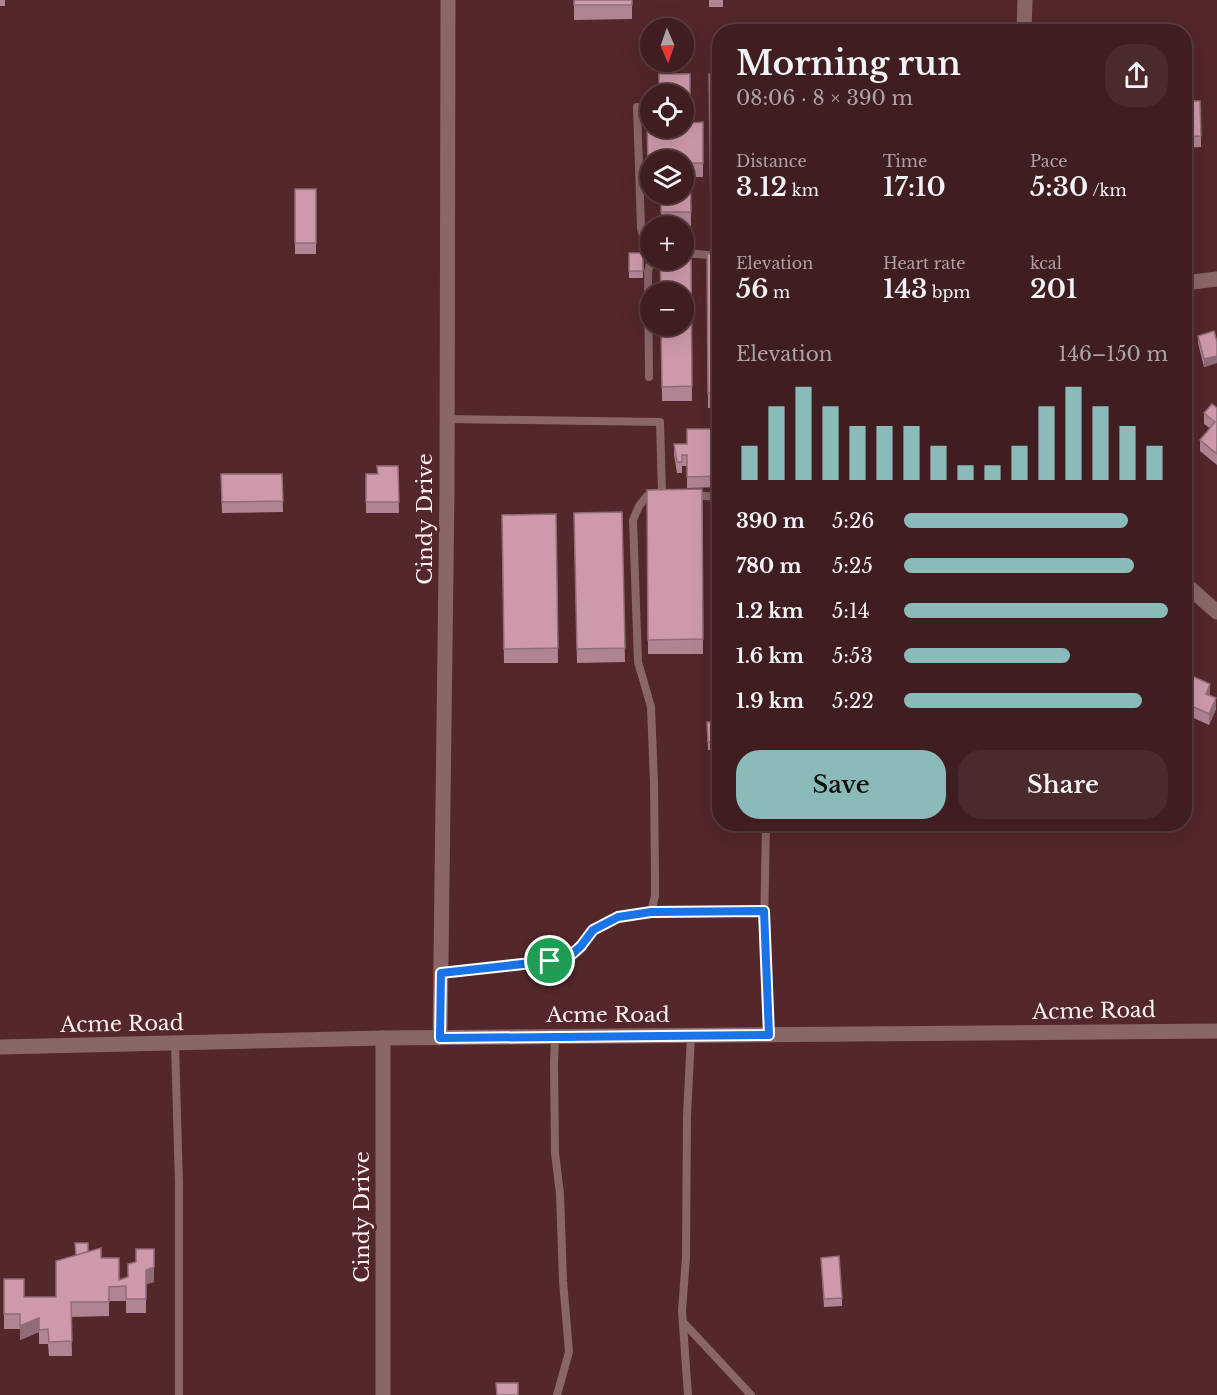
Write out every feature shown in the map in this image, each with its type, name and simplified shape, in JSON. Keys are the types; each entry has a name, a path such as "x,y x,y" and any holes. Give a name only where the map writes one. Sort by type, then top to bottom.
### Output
{"street":[{"name":"Cindy Drive","path":"440,1038 447,419 448,0"},
{"path":"1024,0 1024,24"},
{"path":"1192,282 1217,279"},
{"path":"1192,590 1217,612"},
{"name":"Acme Road","path":"0,1047 383,1038 1217,1031"},
{"name":"Cindy Drive","path":"383,1038 383,1395"}],"lane":[{"path":"637,107 641,216"},
{"path":"694,254 712,255"},
{"path":"648,270 649,377"},
{"path":"447,419 660,422 662,493"},
{"path":"651,912 655,896 652,718 638,662 633,520 639,506 647,496 662,493 673,494"},
{"path":"685,495 712,497"},
{"path":"766,831 764,911 769,1035"},
{"path":"441,973 550,961 570,956 593,930 618,917 651,912 764,911"},
{"path":"688,1395 683,1322 691,1035"},
{"path":"555,1036 554,1142 560,1194 563,1281 569,1352 557,1395"},
{"path":"174,1044 178,1111 179,1395"},
{"path":"683,1322 751,1395"}],"building":[{"path":"574,0 632,0 632,5 574,5"},
{"path":"659,74 690,74 690,84 659,84"},
{"path":"709,74 712,74 711,217"},
{"path":"1192,101 1200,101 1201,136 1192,137"},
{"path":"703,122 703,163 694,163 694,150 648,150 647,138 694,138 694,123"},
{"path":"295,189 316,189 316,243 295,243"},
{"path":"661,204 691,204 691,212 661,212"},
{"path":"629,253 640,253 640,270 643,271 629,271"},
{"path":"707,254 712,254 712,393 708,393"},
{"path":"660,270 691,270 691,282 661,282"},
{"path":"1214,331 1217,356 1204,359 1198,336"},
{"path":"661,336 692,336 692,386 662,387"},
{"path":"1212,404 1217,408 1217,454 1200,440 1215,422 1204,413"},
{"path":"687,429 712,429 712,476 687,477 687,455 682,455 682,462 677,462 674,444 687,444"},
{"path":"377,466 398,466 399,502 366,502 366,474 378,474"},
{"path":"221,474 282,474 283,501 222,502"},
{"path":"702,489 703,639 648,640 647,490"},
{"path":"622,512 625,648 577,649 574,513"},
{"path":"556,514 558,648 504,649 502,515"},
{"path":"1192,676 1210,684 1206,694 1216,698 1209,714 1192,706"},
{"path":"707,722 712,722 712,742 708,742"},
{"path":"75,1243 88,1243 88,1252 76,1255"},
{"path":"101,1248 101,1258 119,1258 119,1280 128,1277 128,1264 136,1262 136,1249 154,1249 154,1267 146,1270 146,1299 126,1299 126,1286 109,1287 109,1302 71,1302 72,1341 49,1342 48,1329 39,1330 39,1318 20,1326 20,1314 4,1314 4,1279 24,1279 24,1297 56,1297 56,1261"},
{"path":"839,1256 842,1298 824,1299 821,1258"},
{"path":"496,1383 518,1383 518,1395 497,1395"}],"route":[{"path":"764,911 769,1035 440,1038 441,973 550,961 570,956 593,930 618,917 651,912 764,911"}]}
